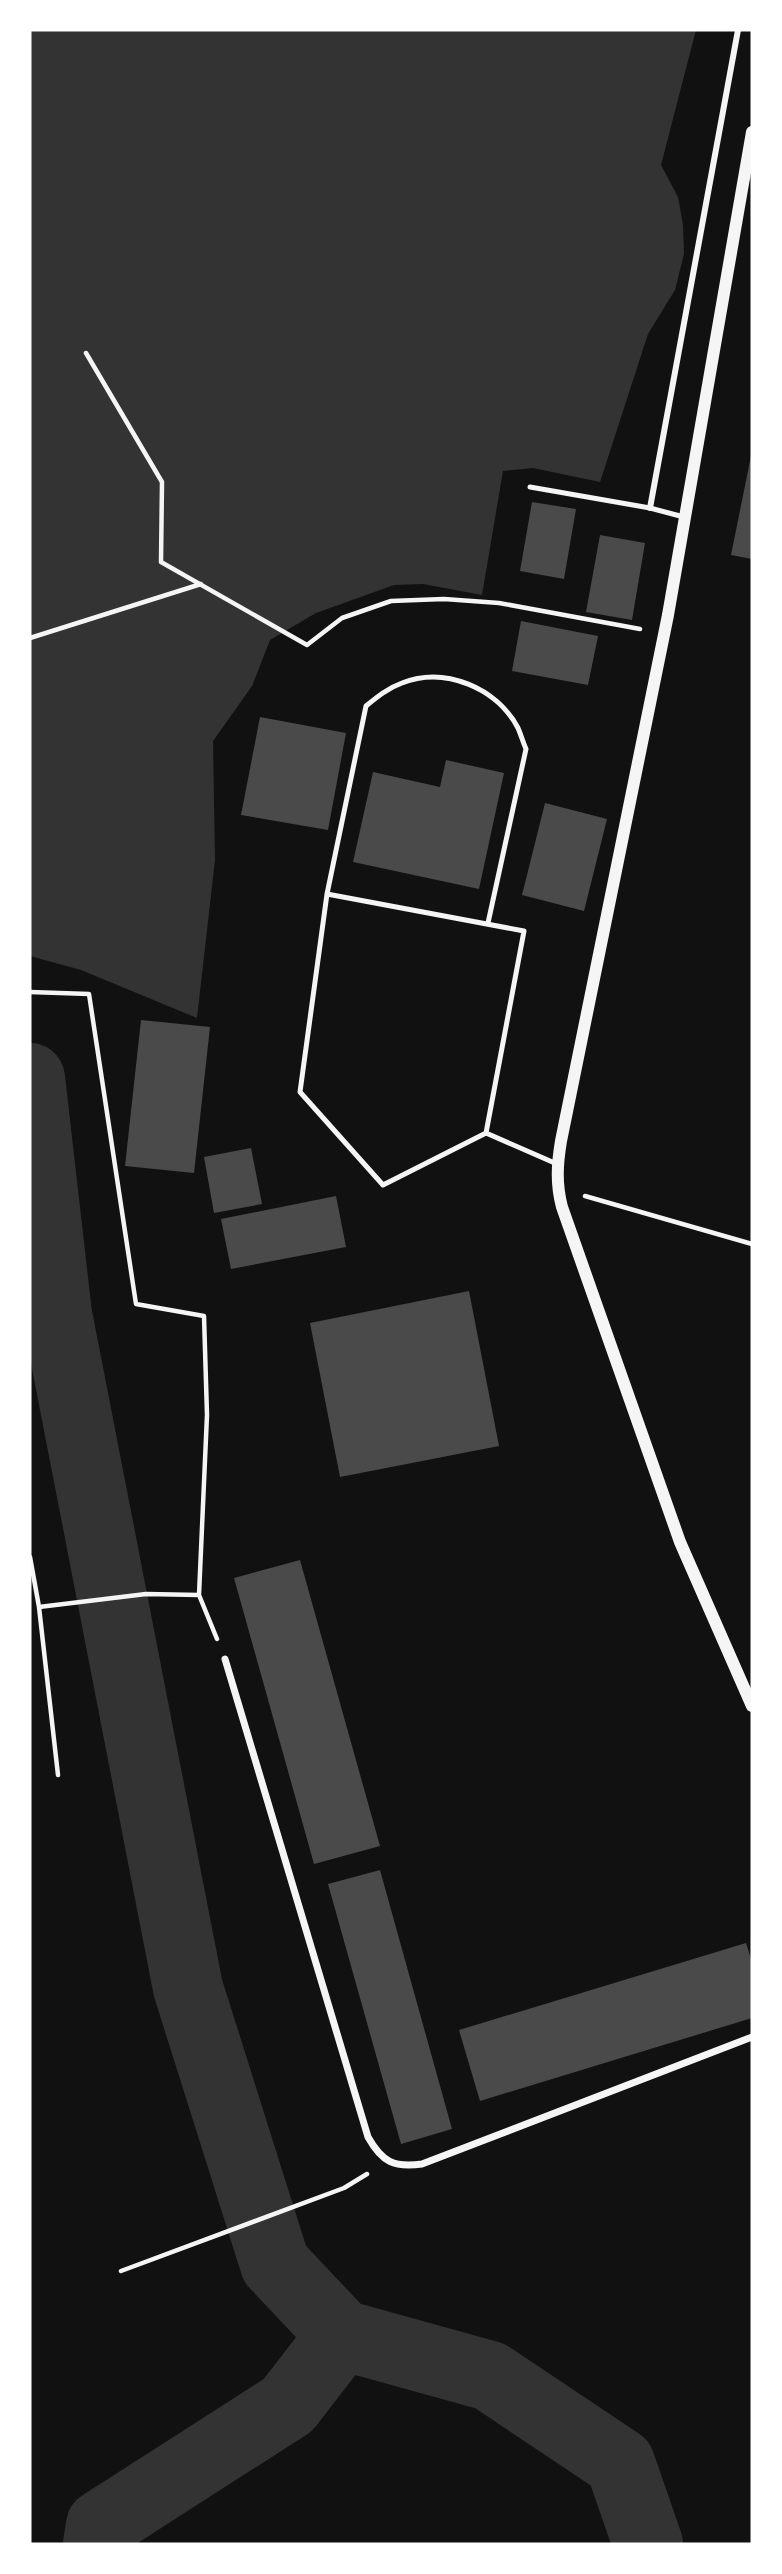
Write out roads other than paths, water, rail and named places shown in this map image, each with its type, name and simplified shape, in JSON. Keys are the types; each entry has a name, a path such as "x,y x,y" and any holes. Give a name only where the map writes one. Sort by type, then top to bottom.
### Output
{"street":[{"path":"650,508 738,30"},
{"path":"752,132 687,518 557,1164 557,1188 562,1208 680,1542 752,1706"},
{"path":"225,1659 368,2137 376,2152 390,2162 406,2166 422,2164 752,2037"}],"lane":[{"path":"530,487 650,508 687,518"},
{"path":"486,1133 383,1185 300,1092 327,894 366,706 383,692 404,682 426,677 448,678 470,684 489,695 506,710 518,728 526,749 488,923"},
{"path":"327,894 524,931 486,1133"},
{"path":"486,1133 557,1164"}],"waterway":[{"path":"30,1078 57,1314 188,1988 275,2264 342,2335 490,2376 620,2463 648,2544"},
{"path":"98,2544 101,2525 288,2405 342,2335"}]}
